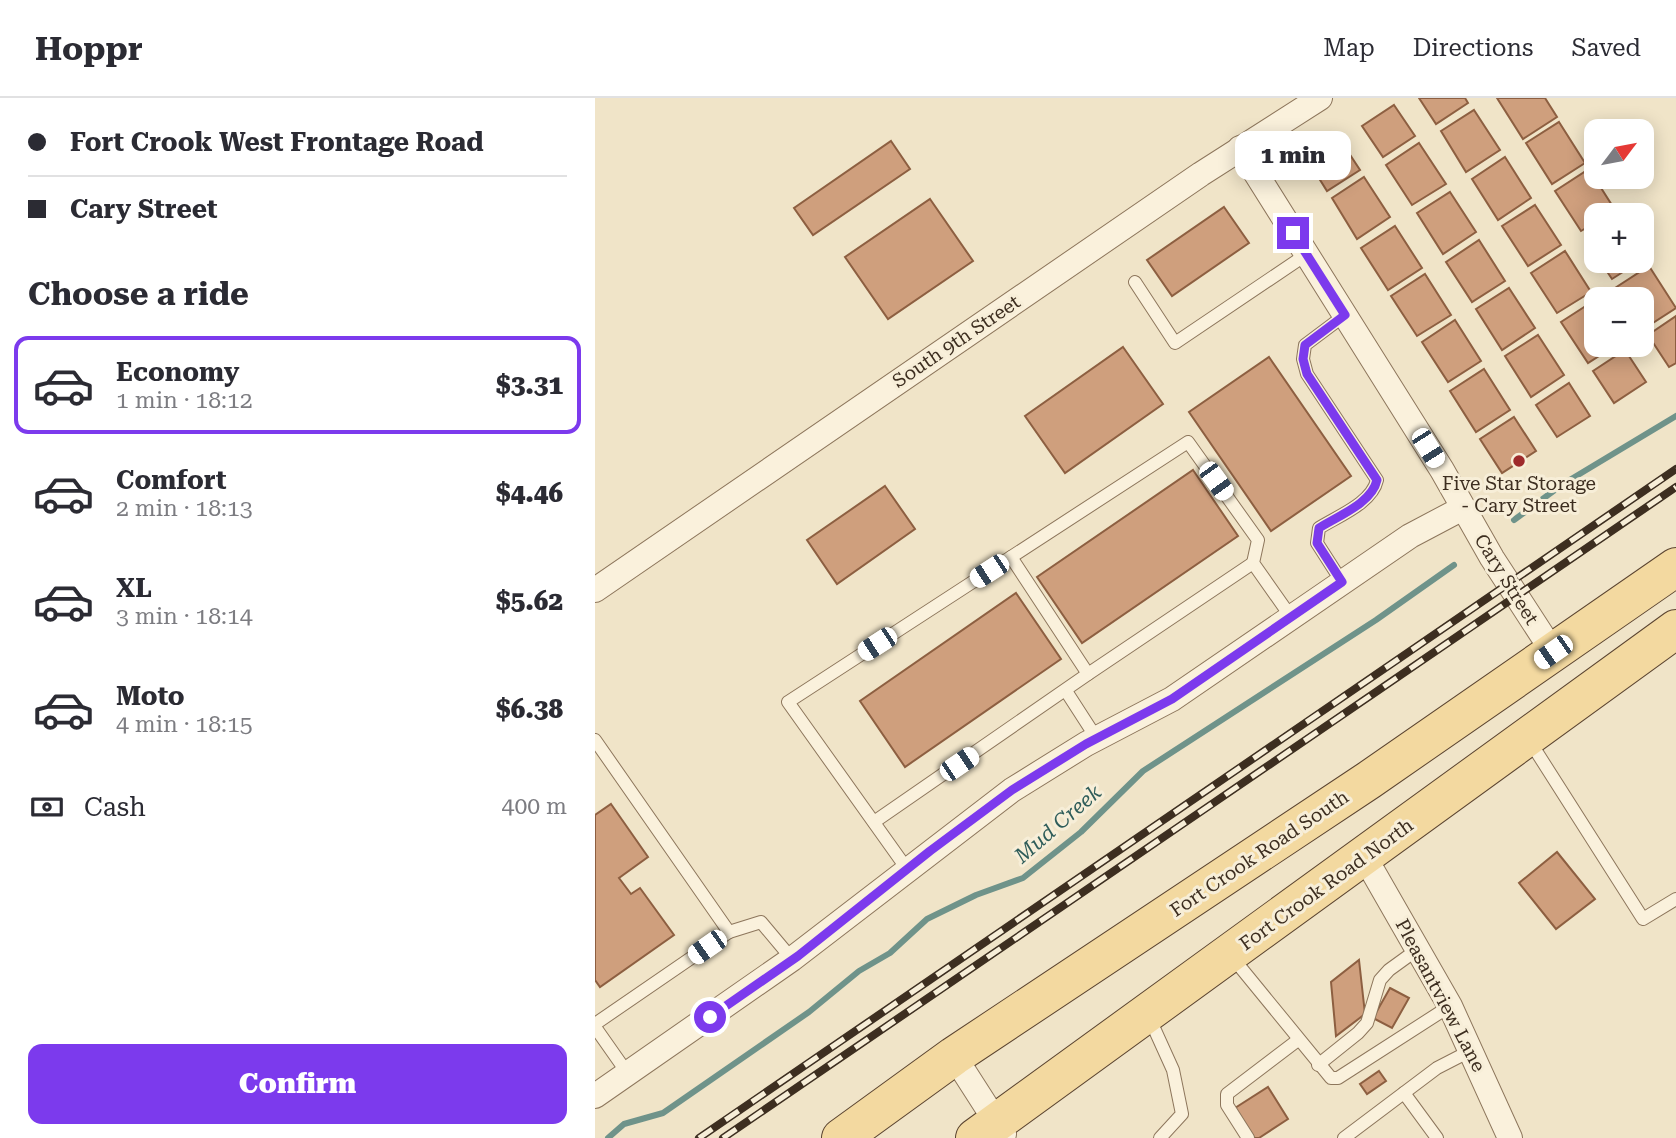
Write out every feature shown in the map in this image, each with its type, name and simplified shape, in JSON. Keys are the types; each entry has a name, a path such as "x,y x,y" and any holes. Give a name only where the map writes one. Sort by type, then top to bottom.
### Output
{"main road":[{"name":"Fort Crook Road South","path":"841,1138 954,1056 1358,787 1676,567"},
{"name":"Fort Crook Road North","path":"993,1133 1147,1013 1676,629"}],"street":[{"name":"South 9th Street","path":"595,590 1240,148 1320,98"},
{"name":"Cary Street","path":"1240,148 1553,652"},
{"path":"595,1096 792,959 1012,790 1097,739 1172,699 1410,536 1463,508"},
{"name":"Pleasantview Lane","path":"1364,856 1450,1006 1510,1138"},
{"path":"954,1056 993,1133"}],"lane":[{"path":"1135,282 1175,343 1307,254"},
{"path":"1342,582 1317,543 1319,528 1367,498 1375,490 1377,480 1307,374 1303,359 1305,345 1345,315"},
{"path":"874,822 1253,564 1258,540 1188,442 788,702 874,822 908,869"},
{"path":"1011,557 1088,674"},
{"path":"1253,564 1291,617"},
{"path":"1066,691 1097,739"},
{"path":"1528,738 1643,919 1676,899"},
{"path":"595,740 729,932"},
{"path":"628,1074 595,1026 729,932 761,922 792,959"},
{"path":"1318,1065 1367,1023 1380,980 1418,949"},
{"path":"1230,954 1318,1065 1327,1075 1338,1078 1450,1006"},
{"path":"1147,1013 1173,1070 1182,1114 1160,1138"},
{"path":"1248,1138 1227,1105 1227,1094 1299,1040"},
{"path":"1344,1138 1437,1068 1472,1050"},
{"path":"1404,1093 1437,1138"}],"building":[{"path":"1419,98 1465,98 1468,103 1436,124"},
{"path":"1497,98 1545,98 1557,117 1523,139"},
{"path":"1394,105 1415,136 1383,157 1362,126"},
{"path":"1474,110 1500,150 1466,172 1441,131"},
{"path":"1559,122 1584,164 1552,184 1526,143"},
{"path":"1339,138 1360,170 1327,191 1307,159"},
{"path":"891,141 910,169 813,235 794,208"},
{"path":"1419,143 1446,184 1412,205 1386,165"},
{"path":"1505,157 1531,198 1498,220 1472,179"},
{"path":"1584,172 1584,189 1602,189 1611,203 1584,203 1584,229 1581,231 1555,191"},
{"path":"1364,177 1390,217 1357,239 1332,198"},
{"path":"1450,192 1476,232 1443,254 1417,213"},
{"path":"930,199 973,261 888,319 845,257"},
{"path":"1535,205 1561,245 1528,266 1502,226"},
{"path":"1224,207 1249,243 1172,296 1147,260"},
{"path":"1395,226 1422,268 1388,290 1361,248"},
{"path":"1479,240 1505,281 1472,302 1446,262"},
{"path":"1565,251 1588,287 1584,287 1584,296 1557,313 1531,273"},
{"path":"1608,273 1621,273 1612,279"},
{"path":"1638,273 1654,273 1676,308 1654,322 1654,287 1617,287"},
{"path":"1425,274 1451,315 1417,336 1391,296"},
{"path":"1509,288 1535,328 1502,350 1476,309"},
{"path":"1584,307 1584,357 1561,322"},
{"path":"1676,316 1676,363 1669,367 1654,344 1654,331"},
{"path":"1455,320 1481,361 1448,382 1422,342"},
{"path":"1538,335 1564,375 1531,397 1505,356"},
{"path":"1123,347 1163,404 1065,473 1025,416"},
{"path":"1269,357 1351,476 1271,531 1189,412"},
{"path":"1584,357 1597,357 1588,363"},
{"path":"1614,357 1630,357 1646,382 1614,403 1593,371"},
{"path":"1484,369 1510,410 1476,432 1450,391"},
{"path":"1569,383 1590,416 1557,437 1536,405"},
{"path":"1514,417 1536,451 1502,473 1480,439"},
{"path":"1193,470 1238,536 1082,643 1037,577"},
{"path":"885,486 915,529 837,584 807,540"},
{"path":"1016,593 1061,659 905,767 860,701"},
{"path":"611,804 648,857 619,878 631,894 640,888 674,935 600,987 595,980 595,815"},
{"path":"1557,852 1595,899 1556,929 1519,883"},
{"path":"1359,960 1365,1014 1336,1036 1331,982"},
{"path":"1390,988 1409,998 1392,1028 1373,1018"},
{"path":"1379,1071 1386,1081 1367,1094 1360,1084"},
{"path":"1268,1087 1288,1119 1259,1138 1254,1138 1235,1108"}],"waterway":[{"name":"Mud Creek","path":"1514,520 1563,484 1676,416"},
{"name":"Mud Creek","path":"608,1138 624,1124 663,1113 809,1012 859,971 890,953 927,919 976,895 1023,878 1081,832 1143,771 1376,620 1454,565"}],"railway":[{"path":"699,1138 1676,469"},
{"path":"723,1138 1676,487"}],"place":[{"name":"Five Star Storage - Cary Street","path":"1519,461"}],"route":[{"path":"710,1017 798,956 1012,790 1086,744 1172,699 1342,582 1317,543 1319,528 1367,498 1375,490 1377,480 1307,374 1303,359 1305,345 1345,315 1293,233"}]}
